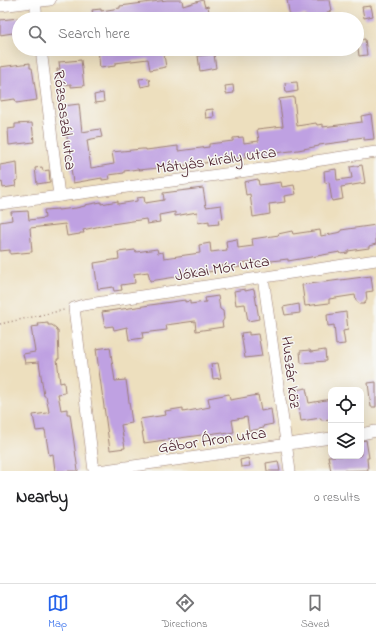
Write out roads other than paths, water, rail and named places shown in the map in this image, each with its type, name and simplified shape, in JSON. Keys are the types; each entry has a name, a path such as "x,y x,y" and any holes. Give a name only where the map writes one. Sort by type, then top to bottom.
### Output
{"street":[{"path":"0,6 50,0"},
{"path":"35,1 36,12"},
{"name":"Rózsaszál utca","path":"42,56 60,196"},
{"name":"Mátyás király utca","path":"0,204 376,152"},
{"name":"Jókai Mór utca","path":"94,471 74,308 83,305 376,260"},
{"name":"Huszár köz","path":"264,277 290,471"},
{"path":"364,434 376,432"},
{"name":"Gábor Áron utca","path":"98,471 328,438"}]}
